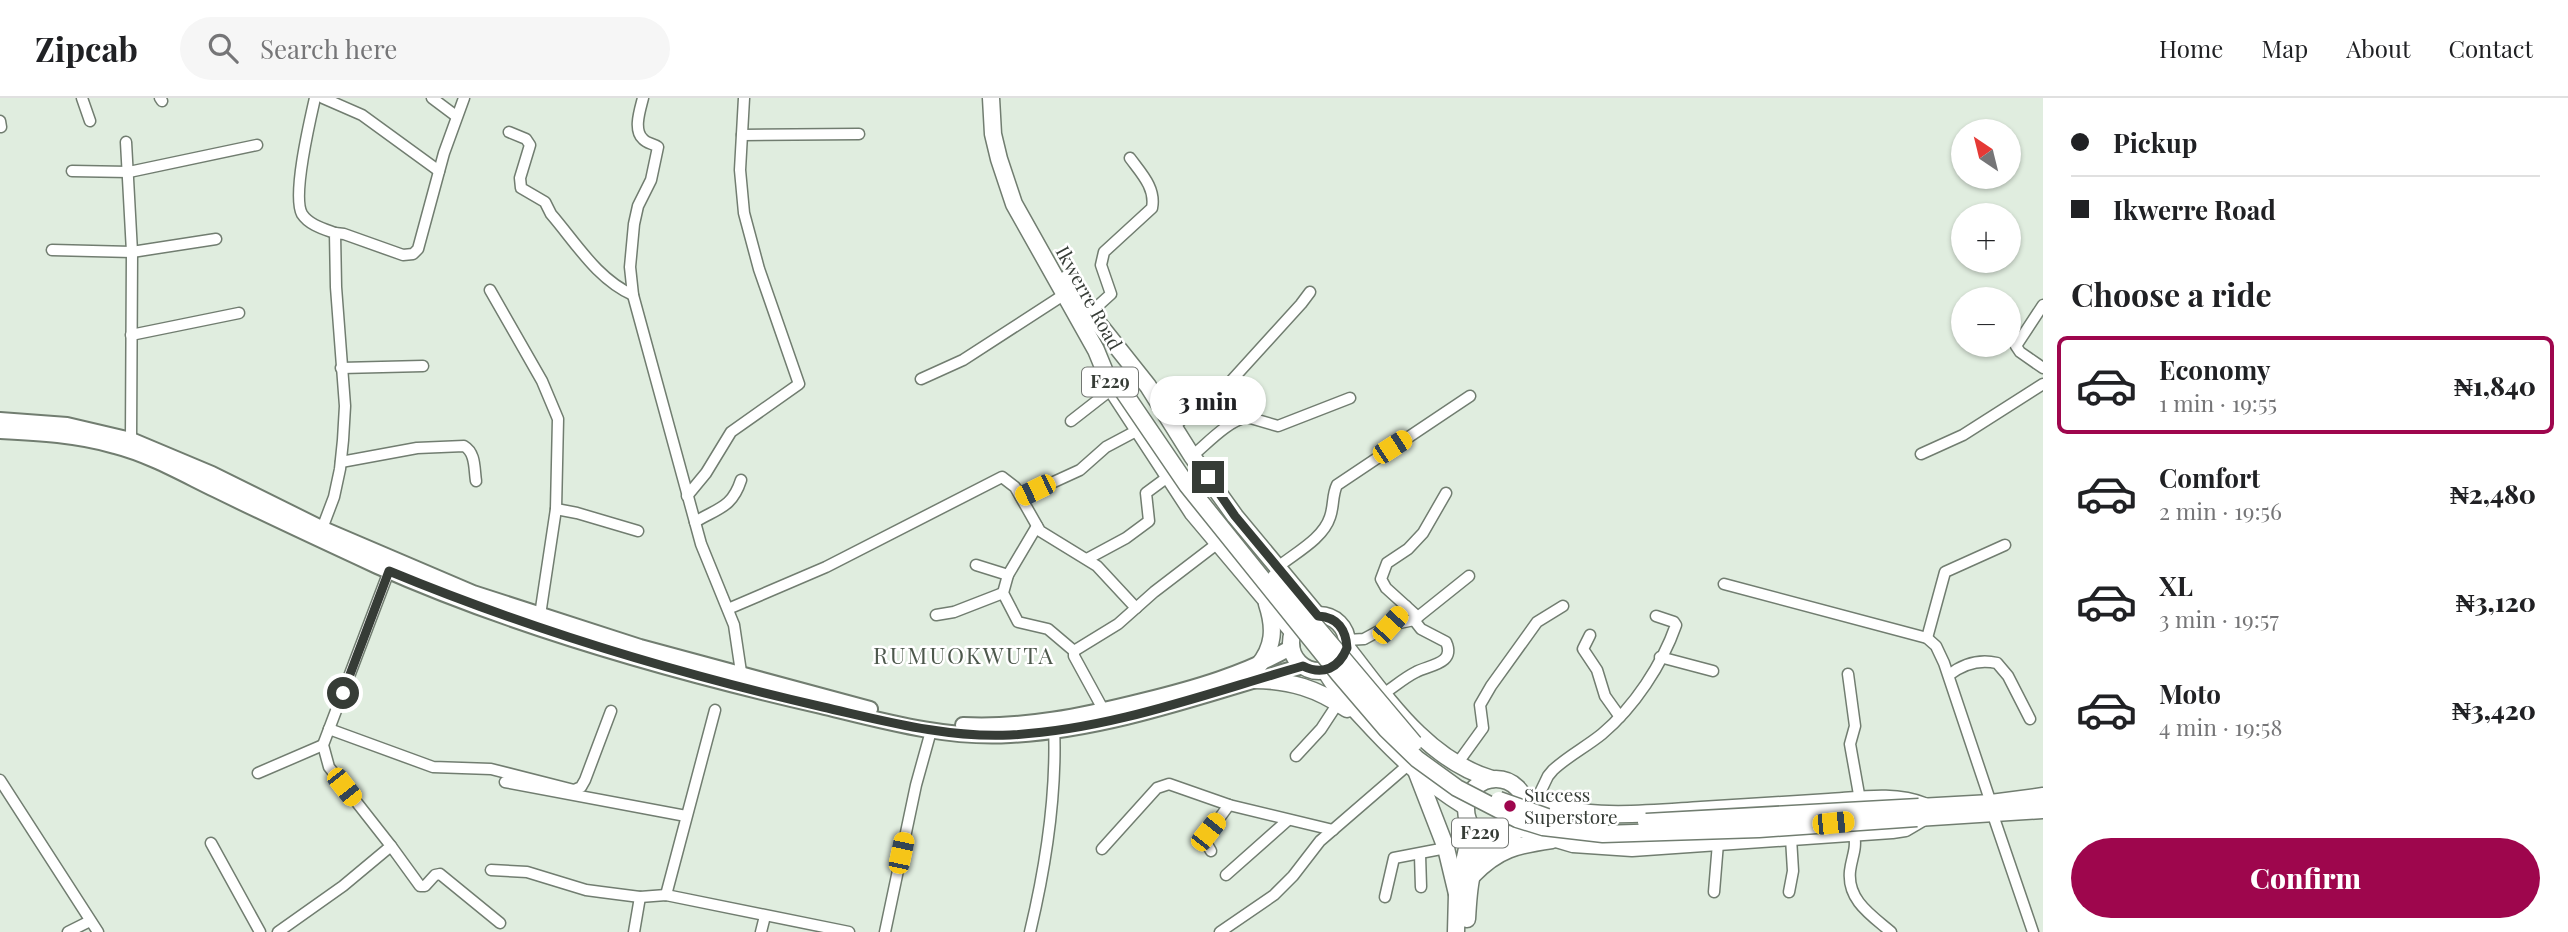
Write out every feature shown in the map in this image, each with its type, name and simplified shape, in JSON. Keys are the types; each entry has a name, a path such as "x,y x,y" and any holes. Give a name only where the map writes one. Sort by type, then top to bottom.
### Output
{"main road":[{"name":"Ikwerre Road","path":"991,98 993,134 1007,186 1025,226 1096,349 1122,388"},
{"name":"Ikwerre Road","path":"1000,98 1002,129 1016,184 1041,235 1090,313 1148,386 1192,456 1235,516 1318,616"},
{"path":"1111,342 1122,388 1206,495 1416,745 1464,781 1497,799 1548,818 1599,824 1992,809 2043,810"},
{"name":"F229","path":"1122,388 1138,430 1193,513 1266,599 1293,640"},
{"path":"0,420 67,425 131,440 212,474 389,571 456,599 607,649 750,690 931,731 987,736 1159,707 1256,673 1293,640 1302,621 1318,616 1330,618 1339,624 1347,644 1340,661 1325,670 1314,671 1295,658 1293,640"},
{"path":"0,431 58,434 119,446 320,534 473,593 640,647 741,672 889,714 926,721 989,726 1054,726 1189,688 1303,666"},
{"path":"1256,673 1272,637 1272,619 1266,599"},
{"name":"F229","path":"1347,644 1383,694 1426,741 1474,774 1508,781 1529,798 1519,828 1504,837 1493,838 1480,834 1472,826 1466,807 1473,790 1492,779"},
{"name":"F229","path":"1325,670 1338,690 1412,769 1436,789 1466,807"},
{"path":"1256,673 1322,693 1367,722"},
{"path":"1412,769 1446,848 1457,894"},
{"path":"1992,809 2043,796"},
{"path":"1529,798 1566,811 1603,814 1652,814 1903,799 1921,813"},
{"path":"1519,828 1573,844 1632,848 1905,828 1921,813"},
{"name":"F229","path":"1456,932 1457,894 1472,826"},
{"name":"F229","path":"1466,932 1474,862 1482,848 1493,838"},
{"path":"1471,877 1489,858 1502,851 1558,840"}],"street":[{"path":"82,98 90,121"},
{"path":"315,98 300,179 298,202 303,214 335,233 344,233 403,255 413,254 418,249 456,116 464,98"},
{"path":"323,98 362,115 439,172"},
{"path":"432,98 456,116"},
{"path":"643,98 638,122 639,135 658,147 651,180 638,206 634,224 630,267 633,295 701,544 728,609 738,643 741,672"},
{"path":"687,495 706,473 731,432 799,384 750,240 741,196 744,98"},
{"path":"509,132 526,139 530,145 520,178 522,188 545,202 551,214 606,279 617,288 633,295"},
{"path":"742,135 859,134"},
{"path":"126,142 132,252 131,440"},
{"path":"72,171 129,172 257,145"},
{"path":"1090,313 1111,294 1101,265 1104,252 1152,208 1153,200 1147,181 1130,158"},
{"path":"320,534 334,496 341,462 345,406 336,287 335,233"},
{"path":"52,250 132,252 216,239"},
{"path":"490,290 542,381 558,419 556,509 540,615"},
{"path":"1174,426 1231,381 1310,292"},
{"path":"921,379 981,350 1065,294"},
{"path":"2042,364 2020,352 2016,346 2043,305"},
{"path":"131,335 239,313"},
{"path":"341,368 424,366"},
{"path":"1921,454 1957,439 2043,384"},
{"path":"1071,421 1122,388"},
{"path":"1278,567 1321,534 1331,515 1333,494 1337,485 1470,396"},
{"path":"1192,456 1228,426 1242,418 1278,426 1350,398"},
{"path":"1021,497 1080,470 1106,447 1138,430"},
{"path":"341,462 417,448 464,446 473,456 476,481"},
{"path":"1087,559 1126,538 1149,521 1146,493 1169,476"},
{"path":"728,609 826,567 1002,477 1010,481 1037,526 1050,538 1087,559 1110,578 1136,608"},
{"path":"695,522 724,508 734,499 741,480"},
{"path":"1383,694 1415,672 1438,665 1447,654 1446,642 1421,629 1416,618 1386,588 1381,579 1387,563 1408,549 1423,533 1446,493"},
{"path":"556,509 638,531"},
{"path":"1037,526 1008,575 1003,593 1018,622 1048,629 1074,651 1104,711"},
{"path":"1074,651 1118,624 1154,592 1218,543"},
{"path":"1927,638 1945,572 2005,545"},
{"path":"976,565 1008,575"},
{"path":"389,571 323,745 329,767 420,886 425,886 435,875 440,874 500,923"},
{"path":"1347,644 1364,639 1390,625 1416,618 1469,576"},
{"path":"1724,584 1927,638 1940,654 1949,675 2033,932"},
{"path":"936,615 954,612 1003,593"},
{"path":"1457,764 1483,727 1480,705 1491,686 1537,622 1563,606"},
{"path":"1390,625 1406,607"},
{"path":"1529,798 1553,770 1601,734 1632,706 1676,625 1656,617"},
{"path":"1590,635 1583,649 1600,676 1605,696 1620,717"},
{"path":"1660,657 1713,671"},
{"path":"1949,675 1966,664 1997,663 2008,676 2030,719"},
{"path":"1848,674 1855,726 1850,744 1860,800"},
{"path":"1296,756 1321,729 1338,703"},
{"path":"666,895 715,710"},
{"path":"329,729 433,767 491,769 574,790 581,787 585,780 611,711"},
{"path":"1030,932 1049,825 1055,761 1054,726"},
{"path":"885,932 916,785 931,731"},
{"path":"258,773 323,745"},
{"path":"1220,932 1274,895 1293,876 1315,846 1412,769"},
{"path":"0,780 98,932"},
{"path":"505,782 687,816"},
{"path":"1102,849 1157,788 1169,784 1229,805 1333,830"},
{"path":"0,803 10,797"},
{"path":"1211,851 1204,839 1229,805"},
{"path":"1227,875 1287,821"},
{"path":"1854,833 1856,848 1850,873 1851,890 1863,909 1891,932"},
{"path":"1789,892 1793,871 1791,838"},
{"path":"211,843 260,932"},
{"path":"1714,892 1717,843"},
{"path":"279,932 344,886 391,846"},
{"path":"1385,897 1392,860 1446,848"},
{"path":"1420,855 1421,887"},
{"path":"491,870 527,872 586,890 640,897 666,895 849,932"},
{"path":"634,932 640,897"},
{"path":"761,932 765,916"},
{"path":"68,932 90,921"}],"place":[{"name":"Success Superstore","path":"1510,806"}],"district":[{"name":"RUMUOKWUTA","path":"964,656"}],"route":[{"path":"343,693 389,571 456,599 557,633 750,690 920,729 956,733 987,736 1054,731 1126,716 1303,666 1320,671 1336,665 1347,648 1343,629 1330,618 1318,616 1235,516 1208,477"}]}
